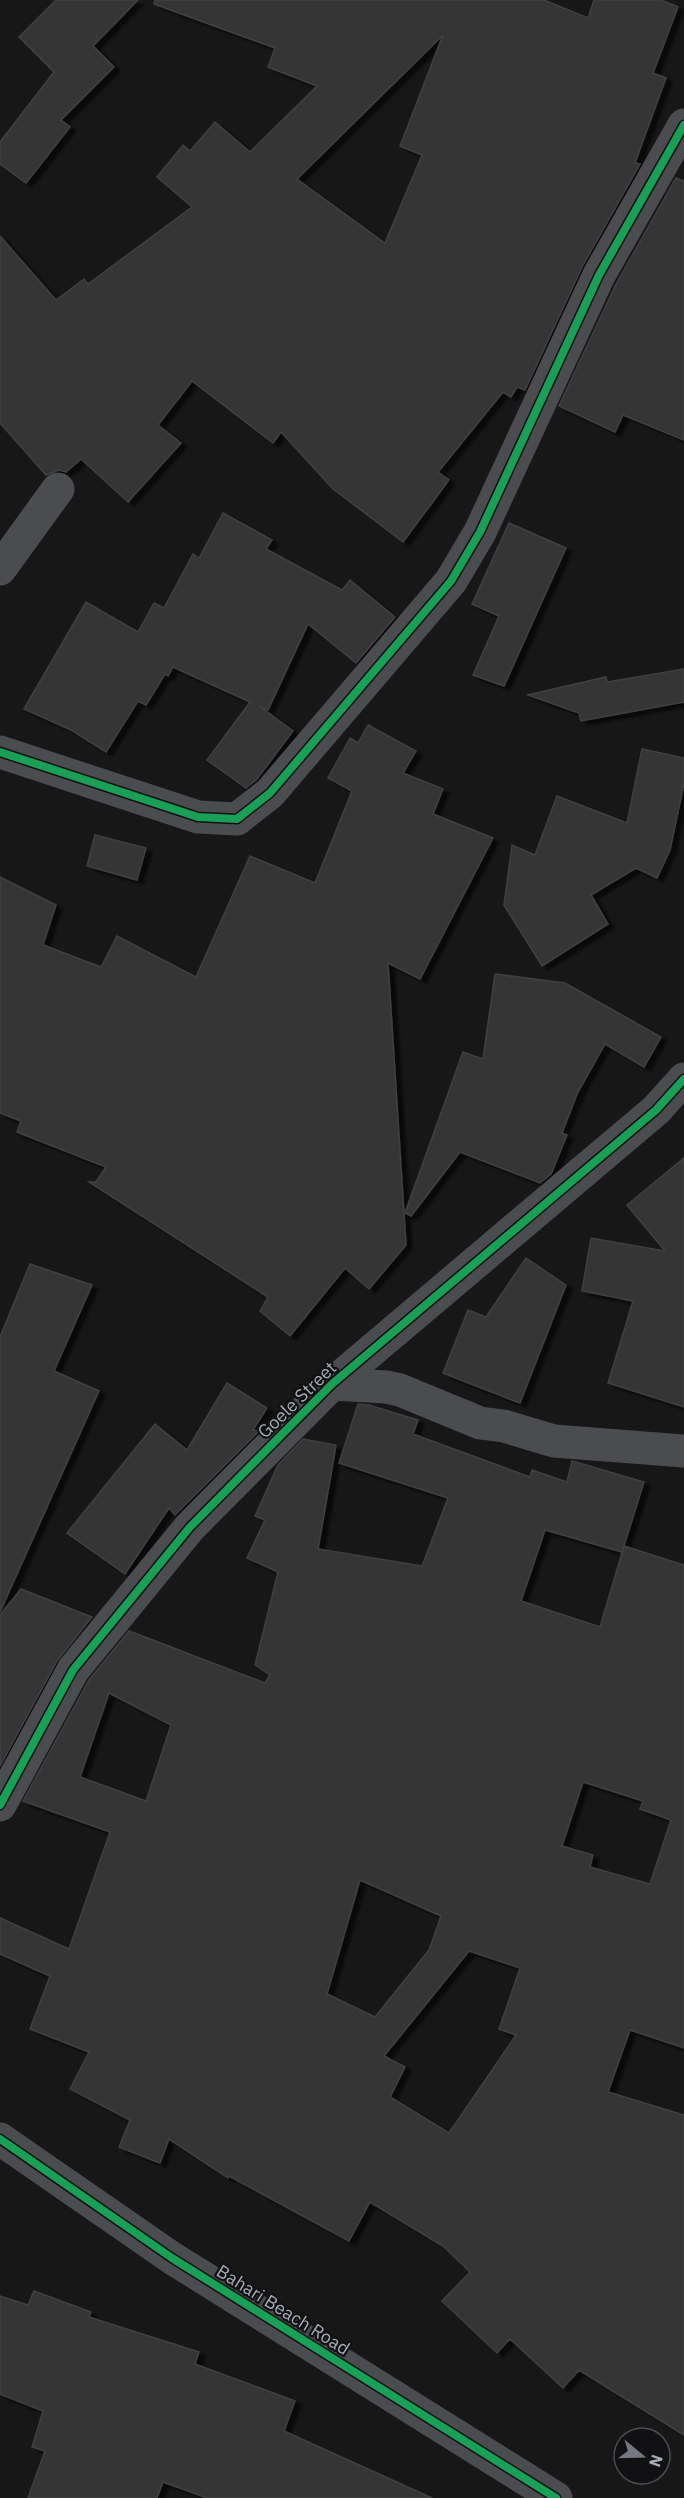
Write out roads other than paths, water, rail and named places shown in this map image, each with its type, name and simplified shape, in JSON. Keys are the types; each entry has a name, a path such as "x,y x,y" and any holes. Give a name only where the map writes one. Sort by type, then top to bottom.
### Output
{"street":[{"path":"0,752 198,817 237,819 270,793 452,581 480,532 599,276 684,125"},
{"path":"0,569 58,489"},
{"name":"Goele Street","path":"0,1805 73,1670 190,1527 332,1384 656,1110 684,1079"},
{"path":"332,1384 400,1390 480,1423 497,1425 554,1441 684,1451"},
{"name":"Bahari Beach Road","path":"0,2139 172,2258 556,2498"}]}
